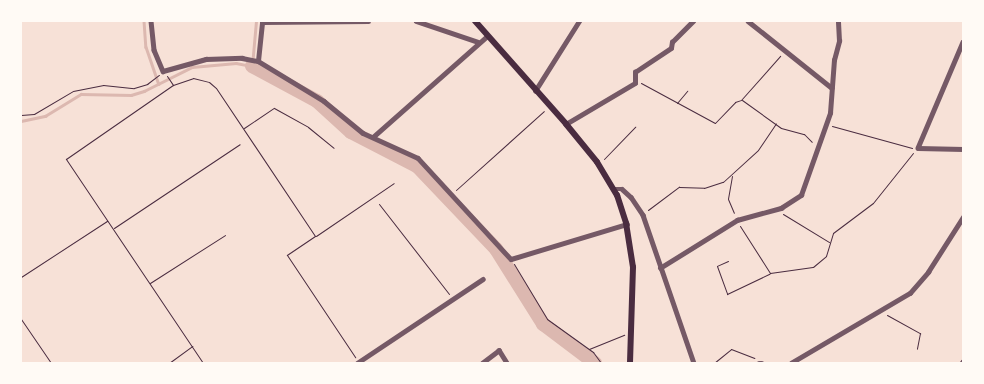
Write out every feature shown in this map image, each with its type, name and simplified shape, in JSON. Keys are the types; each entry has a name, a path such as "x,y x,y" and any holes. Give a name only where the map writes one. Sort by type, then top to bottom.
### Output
{"main road":[{"path":"474,21 566,124 599,165 614,189 627,224 633,267 630,363"}],"street":[{"path":"151,21 154,50 163,71 206,59 242,58 258,61 317,96 355,127 418,158 511,259 627,224"},
{"path":"258,61 262,22 368,21"},
{"path":"416,21 478,42"},
{"path":"536,91 579,21"},
{"path":"566,124 635,84 635,72 671,48 672,42 693,21"},
{"path":"748,21 832,88"},
{"path":"660,268 736,220 791,204 806,187 827,125 839,41 838,21"},
{"path":"373,137 486,36"},
{"path":"963,42 918,148 963,149"},
{"path":"614,189 622,189 631,197 642,214 694,363"},
{"path":"790,363 882,310 919,284 963,217"},
{"path":"358,362 483,279"},
{"path":"482,363 499,350 507,363"}],"path":[{"path":"635,84 646,84 715,123 735,102 741,100 785,50"},
{"path":"21,115 34,114 73,91 103,85 134,88 147,84 163,71 172,85"},
{"path":"203,363 66,159 172,85 193,78 209,82 243,128 315,236"},
{"path":"677,103 688,91"},
{"path":"741,100 776,123 804,134 820,147"},
{"path":"452,193 549,106"},
{"path":"243,128 274,108 308,127 334,148"},
{"path":"642,214 679,187 711,187 732,176 758,150 776,123"},
{"path":"728,261 717,266 727,294 770,273 818,265 826,256 829,242 838,228 873,202 916,148 827,125"},
{"path":"599,165 635,127"},
{"path":"113,228 240,144"},
{"path":"732,176 728,199 736,220 770,273"},
{"path":"358,362 287,255 394,183"},
{"path":"379,204 453,299"},
{"path":"781,208 783,214 829,242"},
{"path":"21,278 108,221"},
{"path":"150,283 225,235"},
{"path":"511,259 547,318 589,349 601,363"},
{"path":"882,310 920,334 917,349"},
{"path":"21,319 51,363"},
{"path":"589,349 613,338 630,335"},
{"path":"169,363 192,346"},
{"path":"714,363 731,349 746,352 759,362"},
{"path":"959,363 963,358"}],"waterway":[{"path":"144,21 146,47 159,84"},
{"path":"21,121 45,116 81,94 131,95 144,91 192,67 236,63 252,66 256,21"},
{"path":"252,66 317,101 351,132 417,166 496,249 543,324 595,363"}]}
